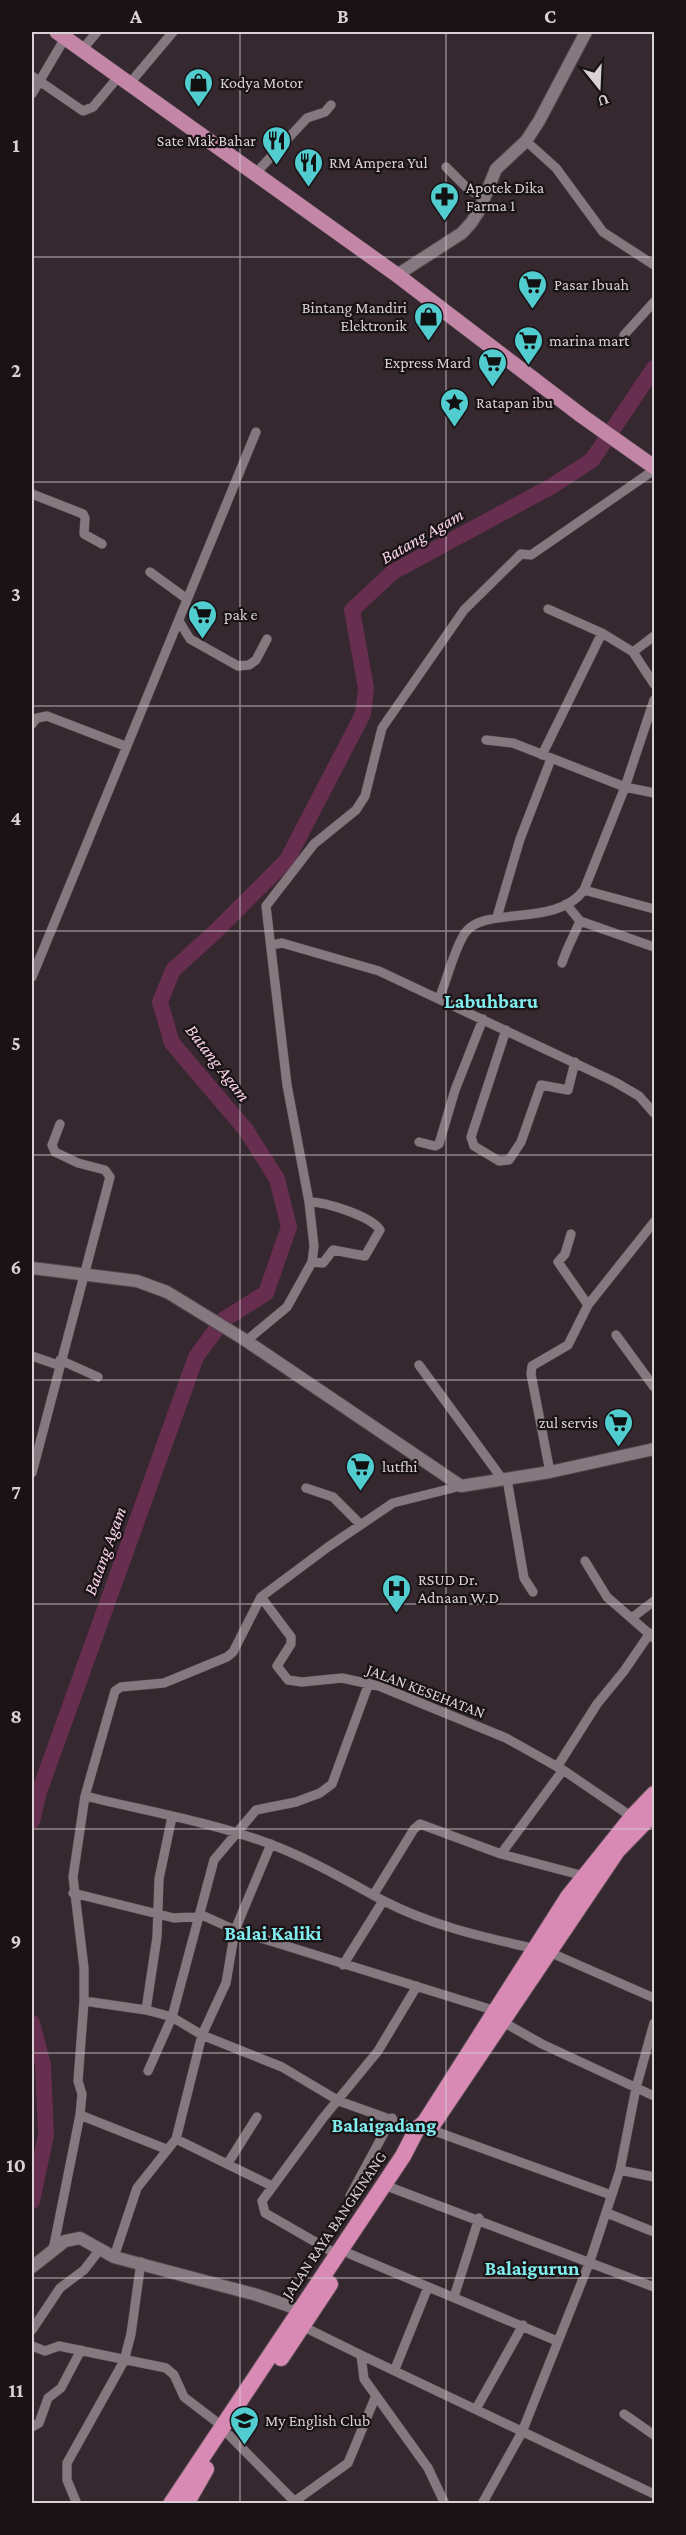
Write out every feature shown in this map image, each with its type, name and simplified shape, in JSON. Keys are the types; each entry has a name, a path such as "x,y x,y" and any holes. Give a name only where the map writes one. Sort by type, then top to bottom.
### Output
{"highway":[{"name":"JALAN RAYA BANGKINANG","path":"344,2254 543,1951 573,1901 584,1876 654,1794"},
{"name":"JALAN RAYA BANGKINANG","path":"573,1901 654,1813"},
{"name":"JALAN RAYA BANGKINANG","path":"171,2504 225,2431 300,2318 392,2188 408,2155"},
{"name":"JALAN RAYA BANGKINANG","path":"186,2504 225,2431"}],"main road":[{"path":"61,34 397,275 654,468"}],"street":[{"path":"82,50 97,32"},
{"path":"35,79 80,110 86,111 124,79 173,32"},
{"path":"397,275 462,233 479,211 496,169 526,141 586,32"},
{"path":"32,94 35,79 61,34"},
{"path":"256,173 309,116 323,112 331,105"},
{"path":"526,141 556,168 603,232 654,266"},
{"path":"446,167 466,187 484,199"},
{"path":"624,335 654,302"},
{"path":"32,977 256,432"},
{"path":"244,1340 287,1308 315,1262 313,1202 287,1085 275,944 266,906 271,896 314,844 356,810 361,803 365,796 382,728 464,610 521,554 531,555 654,468"},
{"path":"32,494 83,514 84,534 102,544"},
{"path":"150,572 187,599"},
{"path":"548,609 602,633 633,652 654,684"},
{"path":"179,621 190,639 238,666 249,666 256,660 267,639"},
{"path":"497,917 546,757 602,633"},
{"path":"633,652 654,636"},
{"path":"440,999 465,931 488,919 520,917 566,904 577,899 584,890 625,787 654,700"},
{"path":"32,724 37,718 47,716 125,746"},
{"path":"486,740 513,743 625,787 654,793"},
{"path":"584,890 654,909"},
{"path":"566,904 580,921 654,947"},
{"path":"562,963 569,940 575,934 580,921"},
{"path":"275,944 370,968 575,1062 639,1096 654,1109"},
{"path":"419,1143 435,1146 440,1143 455,1090 483,1019"},
{"path":"506,1030 471,1141 474,1146 500,1161 509,1160 521,1142 541,1085 568,1090 575,1062"},
{"path":"32,1473 59,1363 85,1274 109,1173 78,1164 55,1152 52,1145 60,1124"},
{"path":"313,1202 356,1215 375,1224 380,1230 365,1256 333,1250 324,1263 315,1262"},
{"path":"550,1472 532,1384 532,1366 568,1345 588,1305 654,1222"},
{"path":"571,1234 565,1254 558,1262 588,1305"},
{"path":"32,1268 137,1281 167,1292 244,1340 460,1486"},
{"path":"616,1335 654,1387"},
{"path":"32,1356 98,1377"},
{"path":"419,1365 505,1479 524,1578 533,1592"},
{"path":"53,2250 81,2112 82,2094 78,2082 88,2002 77,1894 85,1796 115,1691 125,1687 173,1680 227,1657 233,1652 261,1597 360,1524 393,1503 460,1486 550,1472 654,1449"},
{"path":"306,1488 333,1497 360,1524"},
{"path":"501,1854 560,1768 597,1704 652,1635 607,1597 585,1561"},
{"name":"JALAN KESEHATAN","path":"261,1597 291,1637 291,1644 277,1666 288,1680 302,1682 342,1678 369,1683 506,1738 560,1768 632,1817"},
{"path":"633,1617 654,1601"},
{"path":"148,2071 172,2017 214,1860 256,1810 296,1802 320,1793 332,1784 369,1683"},
{"path":"85,1796 237,1833 271,1844 383,1900 440,1925 543,1951 654,1998"},
{"path":"146,2010 158,1915 159,1879 172,1817"},
{"path":"374,1894 418,1825 501,1854 584,1876"},
{"path":"114,2257 136,2188 176,2139 202,2035 226,1983 235,1930 271,1844"},
{"path":"77,1894 158,1915 178,1918 204,1916 235,1930 417,1986 499,2017 654,2096"},
{"path":"343,1965 383,1900"},
{"path":"417,1986 378,2051 272,2186 262,2201 265,2212 344,2254 523,2325 556,2341"},
{"path":"88,2002 146,2010 172,2017 202,2035 282,2067 339,2101 392,2118 429,2123 611,2195"},
{"path":"482,2504 522,2432 556,2341 590,2261 620,2170 636,2088 654,2023"},
{"path":"81,2112 166,2150"},
{"path":"228,2163 257,2117"},
{"path":"350,2196 392,2118"},
{"path":"176,2139 272,2186"},
{"path":"620,2170 654,2177"},
{"path":"392,2188 478,2218 654,2287"},
{"path":"607,2213 654,2232"},
{"path":"454,2297 478,2218"},
{"path":"32,2267 72,2238 80,2238 114,2257 141,2262 300,2318 361,2355 395,2369 654,2494"},
{"path":"32,2330 60,2288 80,2274 101,2248"},
{"path":"77,2504 67,2480 67,2463 124,2361 141,2262"},
{"path":"395,2369 428,2287"},
{"path":"476,2409 523,2325"},
{"path":"32,2346 43,2350 56,2346 81,2350 170,2370 184,2397 225,2431 296,2502 348,2463 375,2398"},
{"path":"32,2427 39,2423 48,2398 61,2388 81,2350"},
{"path":"361,2355 364,2379 375,2398 428,2468 445,2504"},
{"path":"624,2414 654,2435"}],"waterway":[{"name":"Batang Agam","path":"32,1821 39,1792 196,1357 223,1320 266,1293 289,1227 277,1179 246,1130 172,1043 160,1002 173,970 215,932 287,860 363,714 366,688 352,610 393,572 552,486 592,460 654,368"},
{"name":"Batang Agam","path":"32,2023 43,2065 46,2135 32,2201"}],"place":[{"name":"Kodya Motor","path":"199,108"},
{"name":"Sate Mak Bahar","path":"277,166"},
{"name":"RM Ampera Yul","path":"308,188"},
{"name":"Apotek Dika Farma 1","path":"445,222"},
{"name":"Pasar Ibuah","path":"533,310"},
{"name":"Bintang Mandiri Elektronik","path":"428,342"},
{"name":"marina mart","path":"528,366"},
{"name":"Express Mard","path":"492,388"},
{"name":"Ratapan ibu","path":"455,428"},
{"name":"pak e","path":"203,640"},
{"name":"zul servis","path":"619,1448"},
{"name":"lutfhi","path":"361,1492"},
{"name":"RSUD Dr. Adnaan W.D","path":"397,1614"},
{"name":"My English Club","path":"244,2446"}],"district":[{"name":"Labuhbaru","path":"491,1001"},
{"name":"Balai Kaliki","path":"273,1933"},
{"name":"Balaigadang","path":"384,2125"},
{"name":"Balaigurun","path":"532,2268"}]}
